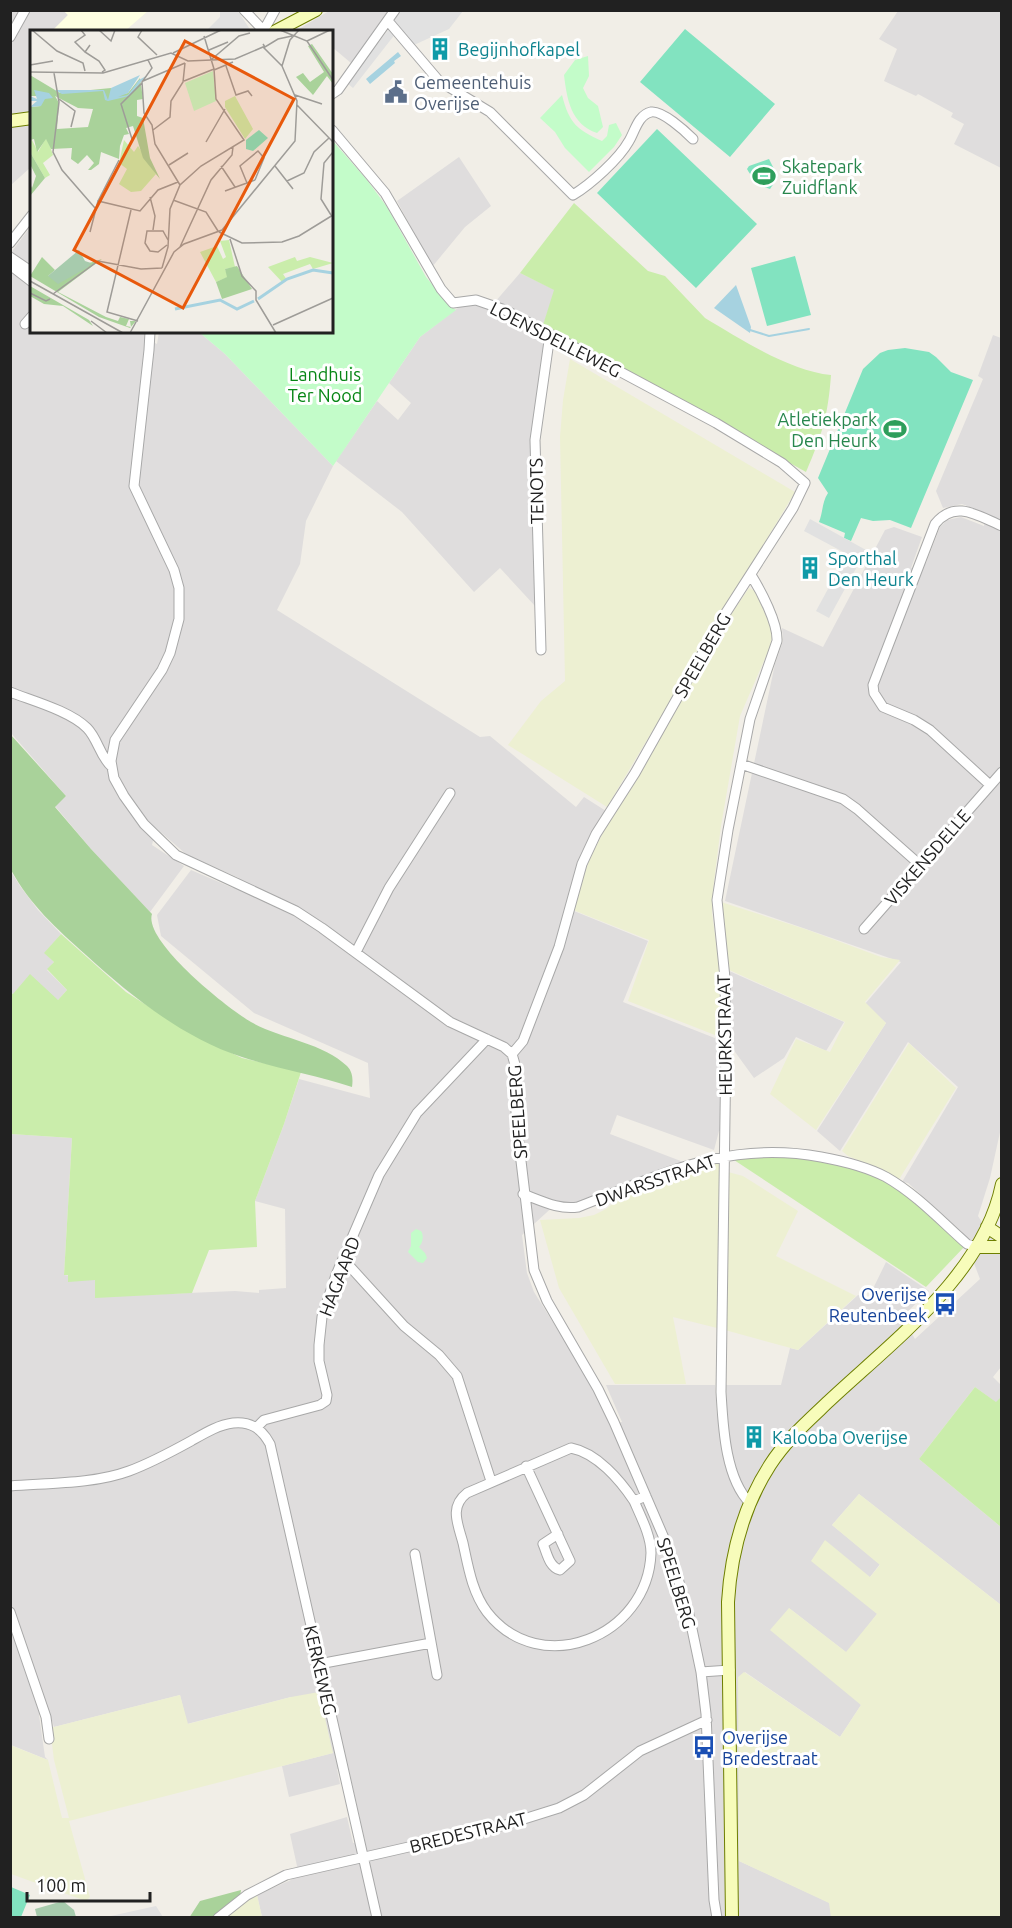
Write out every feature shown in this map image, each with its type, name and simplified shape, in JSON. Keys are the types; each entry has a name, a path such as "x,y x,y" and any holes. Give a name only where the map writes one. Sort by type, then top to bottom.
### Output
{"main road":[{"path":"270,30 316,10"},
{"path":"10,121 30,118"},
{"path":"732,1917 728,1602 731,1563 743,1519 771,1463 788,1441 932,1304 962,1270 987,1227 1002,1184"},
{"path":"987,1227 1002,1237"},
{"path":"977,1247 1002,1247"}],"street":[{"path":"10,37 25,10"},
{"path":"244,10 267,30"},
{"path":"268,30 275,10"},
{"path":"333,93 338,90 395,10"},
{"path":"388,21 439,81 489,112 573,195 595,180 627,145 645,115 660,113 693,139"},
{"name":"LOENSDELLEWEG","path":"333,131 385,193 449,300 457,303 468,299 505,310 716,423 782,463 805,483"},
{"path":"10,243 30,218"},
{"path":"10,257 30,271"},
{"path":"10,265 30,280"},
{"path":"24,324 30,318"},
{"path":"150,333 134,481 137,494 163,542 174,570 179,588 179,619 166,661 115,740 111,754 116,784 154,836 176,855 296,911 356,952 450,1022 504,1047 512,1054"},
{"name":"TENOTS","path":"541,650 535,440 550,334"},
{"name":"SPEELBERG","path":"717,1917 714,1900 707,1720 701,1672 688,1610 667,1545 598,1389 539,1286 530,1253 516,1119 516,1068 512,1054 523,1041 555,957 582,864 596,834 635,773 720,622 800,497 805,483"},
{"path":"990,785 930,730 914,720 883,707 874,693 873,685 934,524 946,514 964,511 1002,526"},
{"name":"HEURKSTRAAT","path":"750,1503 743,1496 735,1479 723,1422 721,1392 726,1051 725,978 717,900 741,764 754,706 777,641 776,628 758,585 751,575"},
{"path":"10,692 66,714 86,728 106,762 112,767"},
{"path":"741,764 843,799 920,864"},
{"name":"VISKENSDELLE","path":"864,929 1002,772"},
{"path":"356,952 389,888 450,793"},
{"name":"HAGAARD","path":"10,1486 108,1478 145,1465 218,1426 246,1423 257,1427 264,1420 320,1405 326,1401 327,1395 319,1360 320,1330 325,1305 379,1175 417,1113 488,1039"},
{"name":"DWARSSTRAAT","path":"524,1194 562,1208 578,1207 684,1166 724,1155 770,1152 805,1154 864,1167 886,1178 908,1192 967,1244 977,1247"},
{"path":"344,1260 404,1326 439,1356 457,1376 491,1482"},
{"name":"KERKEWEG","path":"257,1427 270,1444 377,1917"},
{"path":"571,1448 590,1455 615,1478 634,1501 650,1541 651,1554 644,1583 628,1611 617,1623 588,1641 568,1645 549,1645 528,1641 499,1624 487,1612 473,1585 456,1507 467,1493 526,1466 571,1448"},
{"path":"526,1466 558,1534"},
{"path":"634,1501 646,1496"},
{"path":"639,1514 651,1509"},
{"path":"416,1554 437,1675"},
{"path":"10,1612 46,1718 49,1739"},
{"path":"319,1664 431,1643"},
{"path":"701,1672 730,1670"},
{"name":"BREDESTRAAT","path":"218,1917 247,1895 286,1875 505,1825 559,1808 584,1795 640,1751 707,1720"}],"shaded area":[{"path":"11,11 64,11 68,15 53,30 30,30 30,168 11,185"},
{"path":"64,11 148,11 126,30 53,30 68,15"},
{"path":"238,11 250,30 207,30 220,17 220,12"},
{"path":"329,11 389,11 351,63 333,48 333,30 297,30"},
{"path":"401,11 463,11 449,29 414,45 393,21"},
{"path":"898,11 1001,11 1001,168 954,144 964,124 951,117 953,113 918,94 916,96 884,81 897,49 879,39"},
{"path":"389,29 396,33 353,88 347,83"},
{"path":"459,157 491,206 465,227 432,267 397,201"},
{"path":"30,227 30,333 144,333 145,338 157,344 159,333 200,333 225,354 333,466 306,521 300,564 277,610 480,737 490,736 576,807 584,797 606,811 587,845 574,911 648,941 623,1002 730,1044 730,992 727,970 844,1022 826,1051 796,1037 784,1058 754,1078 730,1045 722,1131 719,1131 714,1150 617,1115 610,1134 686,1163 670,1165 668,1169 581,1202 558,1202 522,1235 527,1273 534,1292 581,1367 610,1424 622,1422 606,1385 715,1385 717,1415 727,1414 726,1385 781,1385 790,1348 798,1350 858,1295 868,1299 886,1262 929,1291 902,1317 915,1339 980,1279 962,1232 908,1183 902,1182 958,1087 908,1042 840,1151 817,1131 886,1023 865,1004 901,962 725,901 775,664 783,641 782,628 823,647 885,530 894,527 922,537 911,568 926,563 940,527 947,520 961,517 984,526 985,513 962,504 943,508 936,491 983,379 978,376 993,335 1001,338 1002,1123 990,1178 978,1216 1001,1253 1001,1367 993,1377 1001,1385 1001,1397 997,1403 975,1387 919,1459 1001,1527 1001,1605 859,1494 832,1525 880,1564 870,1577 877,1614 847,1653 789,1608 861,1705 840,1737 745,1672 739,1861 830,1903 831,1917 262,1917 257,1895 291,1880 297,1866 290,1834 347,1817 353,1843 365,1841 348,1766 337,1769 340,1784 289,1797 282,1766 333,1753 291,1697 187,1724 180,1695 54,1727 49,1711 39,1715 45,1757 48,1760 11,1745 11,1134 72,1138 64,1275 95,1280 95,1297 235,1291 259,1293 259,1290 286,1288 285,1209 255,1201 299,1079 370,1098 368,1063 254,1013 161,936 157,915 191,870 233,888 239,878 187,855 156,828 152,845 184,866 150,912 91,849 55,806 66,796 11,733 10,254"},
{"path":"520,273 555,290 543,326 495,302"},
{"path":"472,303 502,314 545,337 532,433 535,606 500,568 474,592 402,512 336,461 377,401 398,420 411,403 389,383 420,337 459,307"},
{"path":"570,359 795,492 607,807 508,745 541,701 565,681 560,437"},
{"path":"810,519 866,550 829,618 816,611 847,554 804,531"},
{"path":"749,588 755,591 773,632 770,647 740,716 721,826 712,913 721,979 720,1037 628,1001 649,940 573,910 589,860 607,825 723,626"},
{"path":"10,870 38,910 61,934 45,953 54,962 47,970 67,990 58,1000 11,992"},
{"path":"721,902 808,930 881,957 900,960 865,1002 886,1023 816,1130 770,1094 796,1039 830,1052 845,1022 727,969"},
{"path":"909,1043 956,1088 898,1181 882,1170 848,1156 842,1151"},
{"path":"716,1160 721,1163 717,1328 673,1317 686,1384 615,1384 559,1288 540,1220 594,1215 628,1192 691,1167"},
{"path":"728,1172 743,1176 798,1211 776,1256 856,1296 798,1350 725,1330"},
{"path":"859,1494 1001,1605 1001,1917 831,1917 829,1903 739,1861 738,1677 744,1672 840,1737 861,1705 770,1630 789,1608 846,1652 877,1614 811,1561 825,1540 870,1577 880,1565 832,1525"},
{"path":"319,1692 333,1753 69,1821 90,1897 86,1901 11,1874 10,1745 48,1760 62,1818 69,1818 54,1760 50,1728 180,1695 188,1724"},
{"path":"257,1895 262,1917 223,1918 232,1910"},
{"path":"63,1901 74,1910 76,1917 37,1917 35,1909"},
{"path":"156,1906 163,1917 111,1916"}],"green space":[{"path":"685,29 775,104 730,157 640,82"},
{"path":"588,56 589,76 583,88 588,98 598,106 603,127 597,133 581,124 572,110 564,75 575,60"},
{"path":"562,95 571,119 586,133 602,141 607,136 609,125 616,123 622,135 614,147 589,172 540,118"},
{"path":"657,129 757,224 696,288 597,193"},
{"name":"Landhuis Ter Nood","path":"333,141 387,207 426,277 456,310 420,337 333,466 225,354 200,333 333,333"},
{"name":"Skatepark Zuidflank","path":"769,159 778,177 770,189 756,181 747,169 749,166"},
{"path":"574,203 648,271 665,276 705,318 782,361 831,375 823,425 806,472 543,325 554,290 520,273"},
{"path":"795,256 811,315 767,326 751,268"},
{"name":"Atletiekpark Den Heurk","path":"905,348 929,352 951,372 973,380 911,528 890,520 873,521 861,518 851,541 844,538 845,533 819,522 828,493 818,478 863,369 880,353"},
{"path":"10,734 66,796 55,807 152,914 153,926 173,957 207,989 251,1022 314,1046 337,1058 350,1071 352,1087 242,1057 199,1039 159,1014 121,986 45,916 27,895 11,870"},
{"path":"61,934 126,992 190,1033 242,1058 301,1072 255,1201 257,1247 209,1250 192,1293 95,1298 95,1280 68,1282 68,1275 64,1275 72,1138 11,1134 10,992 13,994 30,974 58,1000 67,990 47,969 54,962 44,953"},
{"path":"753,1154 819,1158 858,1167 892,1185 907,1196 965,1246 926,1287 731,1158"},
{"path":"416,1229 423,1235 419,1247 427,1258 423,1263 418,1262 408,1252 411,1246 411,1233"},
{"path":"975,1387 996,1402 1001,1397 1001,1527 919,1459"},
{"path":"11,1887 30,1895 21,1917 11,1917"},
{"path":"241,1890 240,1897 214,1917 189,1918 200,1901"}],"water":[{"path":"398,52 401,56 394,61 395,63 370,84 366,79"},
{"path":"736,285 751,327 750,333 714,308"}],"waterway":[{"path":"750,330 769,336 809,329"}],"place":[{"name":"Begijnhofkapel","path":"440,49"},
{"name":"Gemeentehuis Overijse","path":"396,92"},
{"name":"Skatepark Zuidflank","path":"764,176"},
{"name":"Atletiekpark Den Heurk","path":"895,429"},
{"name":"Sporthal Den Heurk","path":"810,568"},
{"name":"Overijse Reutenbeek","path":"945,1304"},
{"name":"Kalooba Overijse","path":"754,1437"},
{"name":"Overijse Bredestraat","path":"704,1747"}]}
